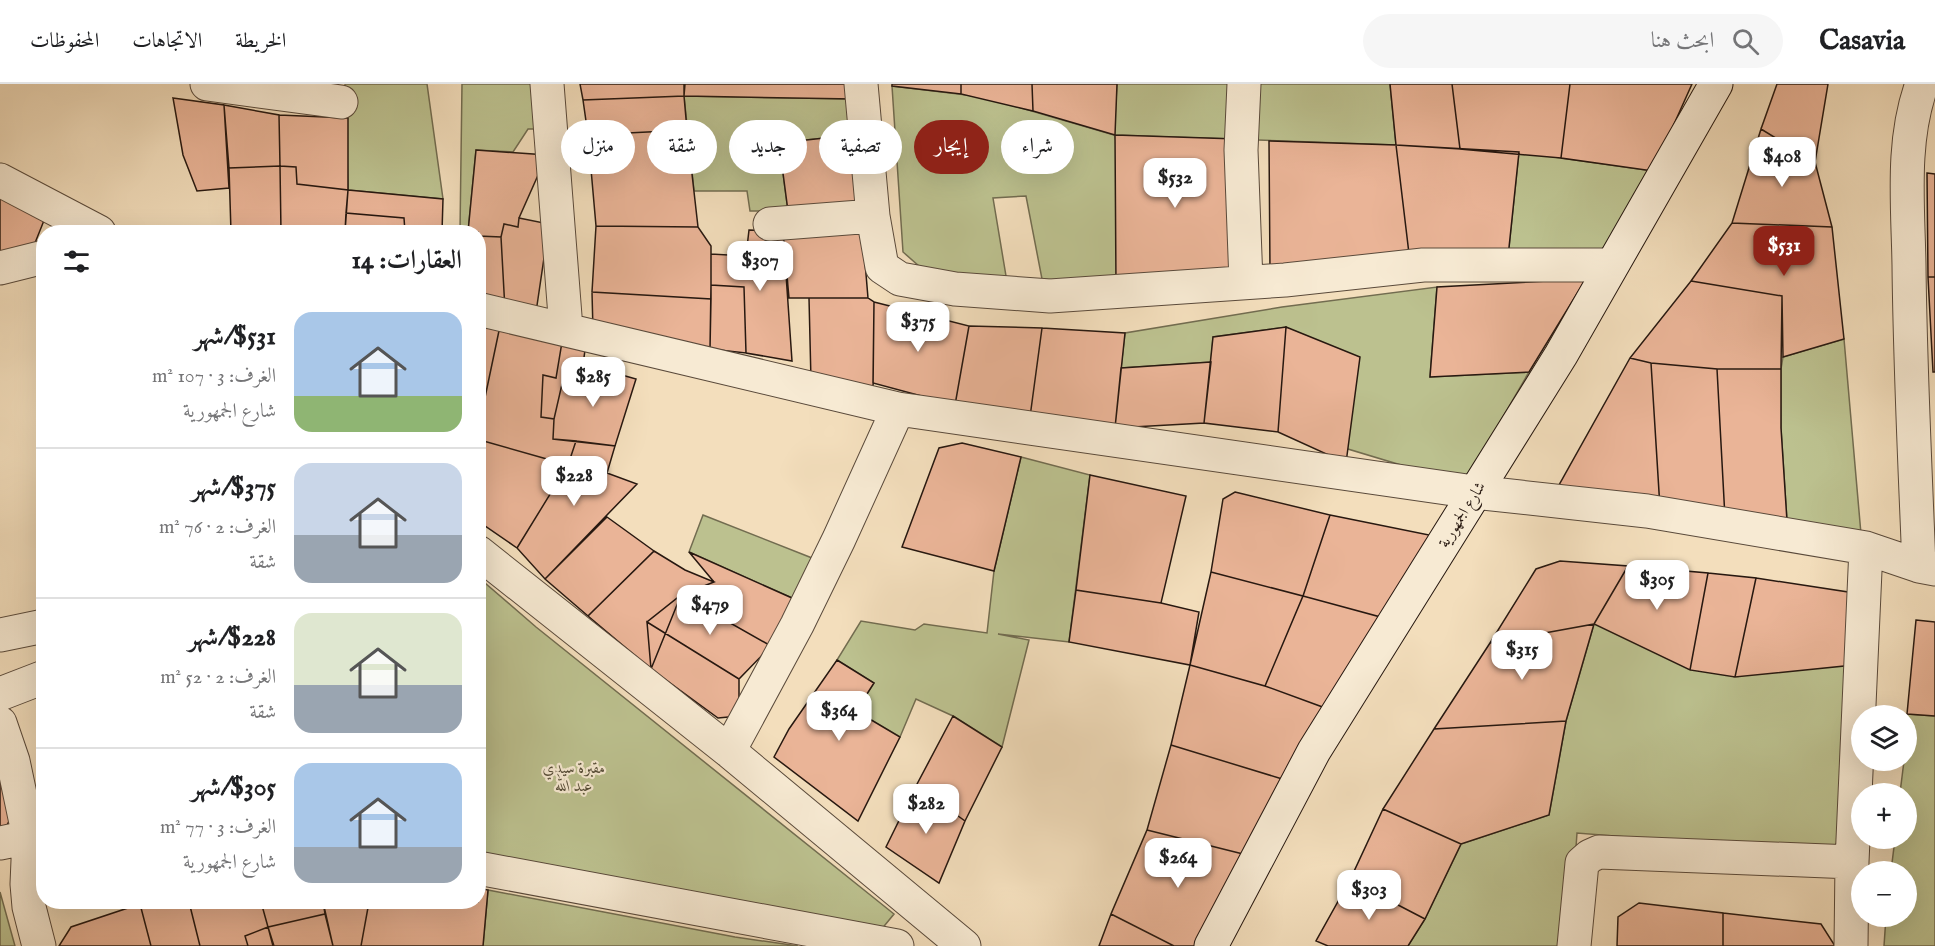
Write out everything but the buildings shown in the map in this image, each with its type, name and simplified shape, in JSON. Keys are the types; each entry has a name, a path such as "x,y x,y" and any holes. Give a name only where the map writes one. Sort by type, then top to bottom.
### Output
{"street":[{"path":"207,84 341,102"},
{"path":"547,84 566,329"},
{"path":"861,84 873,216 882,267 900,279 955,289 1050,296 1285,280 1423,265 1611,265"},
{"path":"1244,84 1241,150 1246,282"},
{"name":"شارع الجمهورية","path":"1211,946 1314,751 1561,355 1716,84"},
{"path":"486,311 898,409 1474,492 1647,511 1866,548 1927,568 1910,328 1907,161 1922,84"},
{"path":"0,180 86,225"},
{"path":"770,224 873,216"},
{"path":"0,268 36,259"},
{"path":"729,751 797,625 898,409"},
{"path":"1852,861 1866,548"},
{"path":"486,558 729,751 964,946"},
{"path":"0,635 36,628"},
{"path":"0,694 36,680"},
{"path":"0,723 13,761 14,840 27,884 36,899"},
{"path":"1574,946 1582,863 1599,852 1851,862"},
{"path":"486,869 897,946"},
{"path":"39,909 39,946"},
{"path":"1851,927 1851,946"}],"green space":[{"path":"345,84 427,84 443,199 348,190"},
{"path":"462,84 537,84 545,129 528,129 513,152 476,150 469,225 460,225"},
{"path":"1117,84 1390,84 1396,145 1115,135 1122,191 1116,286 1042,279 1026,196 993,198 1008,288 919,266 903,252 898,174 902,174 902,120 894,120 892,86 983,97 1062,120 1001,120 1001,174 1074,174 1074,123 1114,135"},
{"path":"684,96 854,99 853,120 819,120 819,139 807,140 807,120 729,120 729,174 783,174 788,211 750,211 747,191 694,191 692,174 717,174 717,120 687,120"},
{"path":"1519,152 1653,171 1604,252 1508,257"},
{"path":"1437,287 1430,377 1529,372 1464,484 1348,449 1286,327 1213,337 1211,362 1121,368 1125,333 1282,307"},
{"path":"1844,339 1861,534 1787,521 1781,428 1783,357"},
{"path":"1021,457 1090,475 1069,642 998,634 1029,640 1002,747 953,716 916,699 900,737 856,711 874,683 837,660 861,621 915,630 924,624 987,633 994,571"},
{"path":"703,515 812,558 792,598 689,552"},
{"name":"مقبرة سيدي عبد الله","path":"486,584 536,627 894,914 876,936 486,853"},
{"path":"1594,624 1854,665 1838,854 1577,833 1569,946 1408,946 1425,919 1461,844 1549,815 1566,721"},
{"path":"1917,715 1935,716 1935,946 1884,946 1885,927 1917,927 1917,861 1892,861 1894,849 1917,849 1917,783 1901,783 1903,771 1917,771"},
{"path":"488,890 735,937 798,946 483,946"},
{"path":"0,892 15,946 0,946"}]}
